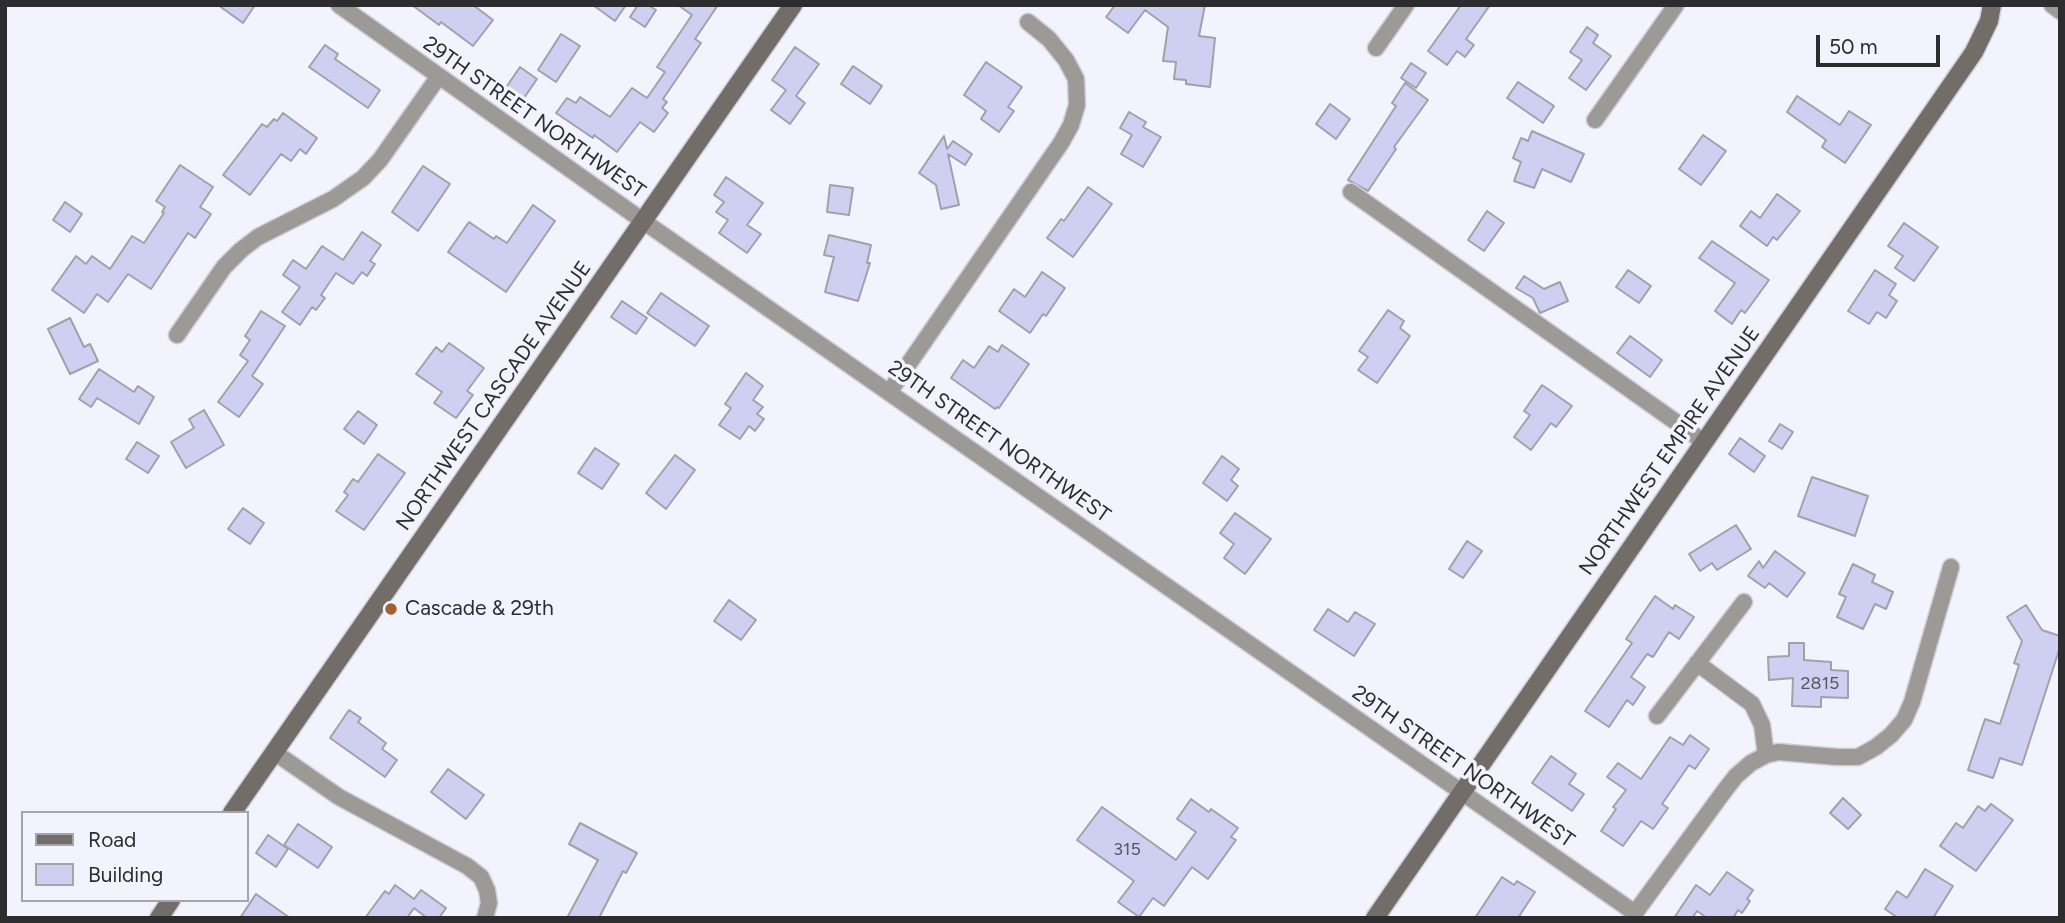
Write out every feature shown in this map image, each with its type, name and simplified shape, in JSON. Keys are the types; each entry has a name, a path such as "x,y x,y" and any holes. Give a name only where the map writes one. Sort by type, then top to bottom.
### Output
{"street":[{"name":"29TH STREET NORTHWEST","path":"339,5 356,10 439,76 643,221 1635,913 1736,776 1766,755"},
{"name":"NORTHWEST CASCADE AVENUE","path":"233,811 793,5"},
{"path":"1376,48 1406,5"},
{"path":"1595,120 1676,5"},
{"name":"NORTHWEST EMPIRE AVENUE","path":"1375,918 1975,52 1989,21 1992,5"},
{"path":"2052,5 2060,11"},
{"path":"890,391 1071,125 1077,105 1076,79 1049,38 1028,22"},
{"path":"177,335 224,267 241,250 258,237 333,199 363,178 380,160 439,76"},
{"path":"1351,192 1704,442"},
{"path":"1697,663 1752,704 1762,725 1766,755 1778,752 1858,757 1891,735 1904,720 1912,702 1951,567"},
{"path":"1657,716 1744,602"},
{"path":"274,752 339,797 467,866 481,877 488,890 489,903 485,918"},
{"path":"159,918 170,902"}],"building":[{"path":"218,5 255,5 243,23"},
{"path":"412,5 473,5 493,20 473,46"},
{"path":"593,5 626,5 615,21"},
{"path":"638,5 648,5 656,10 645,27 630,17"},
{"path":"678,5 718,5 695,39 701,43 663,99 667,102 662,108 668,113 654,132 640,122 617,152 556,113 567,98 576,103 580,97 610,117 632,88 647,98 665,72 657,67 692,15"},
{"path":"1115,5 1205,5 1199,36 1215,38 1210,87 1186,84 1186,80 1174,79 1176,62 1163,61 1168,27 1145,10 1128,33 1106,17"},
{"path":"1461,5 1490,5 1466,39 1474,45 1465,57 1457,51 1447,65 1428,51"},
{"path":"1587,27 1598,35 1593,43 1611,56 1586,90 1569,78 1582,60 1570,52"},
{"path":"561,34 580,46 556,82 538,70"},
{"path":"325,45 338,54 335,59 380,90 368,108 309,67"},
{"path":"795,47 819,64 796,96 805,103 790,124 771,110 786,90 772,80"},
{"path":"986,62 1022,87 1008,107 1014,111 999,132 981,119 986,111 964,95"},
{"path":"1411,63 1426,73 1416,88 1401,78"},
{"path":"853,66 882,86 870,104 841,84"},
{"path":"520,67 537,79 524,98 507,86"},
{"path":"1518,82 1554,106 1543,123 1507,98"},
{"path":"1405,83 1428,100 1394,147 1396,149 1368,191 1348,180 1396,106 1392,103"},
{"path":"1797,96 1840,125 1849,111 1871,125 1845,163 1822,147 1826,140 1787,112"},
{"path":"1330,104 1350,119 1336,139 1316,124"},
{"path":"1129,112 1146,122 1143,127 1161,137 1143,167 1121,154 1132,135 1120,128"},
{"path":"283,113 317,138 306,154 300,149 291,161 281,154 250,195 223,175 262,124 267,127"},
{"path":"1532,131 1584,154 1571,182 1542,169 1534,188 1514,181 1521,162 1513,158 1521,138 1528,141"},
{"path":"1703,135 1726,151 1701,185 1679,169"},
{"path":"944,136 947,149 953,141 972,154 965,165 948,154 959,205 941,209 936,185 919,173"},
{"path":"180,165 213,187 200,207 211,214 195,238 188,233 151,289 128,274 108,302 97,294 84,313 52,290 76,256 86,264 92,256 110,269 132,236 144,243 164,213 162,212 165,207 156,201"},
{"path":"423,166 450,184 418,231 392,212"},
{"path":"726,177 763,203 747,225 761,234 747,253 719,233 728,220 716,212 724,202 714,195"},
{"path":"830,185 853,188 849,215 827,212"},
{"path":"1088,187 1112,204 1073,257 1047,238 1061,219 1064,221"},
{"path":"1777,194 1800,211 1777,240 1773,237 1767,246 1740,226 1751,211 1760,218"},
{"path":"65,202 82,214 70,232 53,220"},
{"path":"533,205 555,221 506,292 448,252 469,222 494,239 496,236 507,243"},
{"path":"1487,211 1504,223 1484,251 1468,240"},
{"path":"1904,223 1938,247 1914,281 1895,268 1903,256 1888,246"},
{"path":"362,232 381,245 370,261 375,264 367,276 362,272 353,284 336,273 321,295 325,298 316,310 312,307 300,325 282,312 300,287 283,275 293,260 306,269 322,246 343,260"},
{"path":"829,235 871,245 867,263 870,263 858,301 825,292 834,257 824,255"},
{"path":"1712,241 1769,280 1745,313 1741,310 1732,324 1715,311 1735,283 1699,258"},
{"path":"1628,270 1651,286 1639,303 1616,287"},
{"path":"1875,270 1896,284 1889,295 1897,301 1886,318 1877,312 1869,324 1848,311"},
{"path":"1042,272 1065,288 1046,316 1043,314 1030,333 999,311 1014,289 1025,297"},
{"path":"1524,276 1544,289 1560,282 1568,301 1540,313 1533,298 1516,288"},
{"path":"661,293 709,326 695,346 647,313"},
{"path":"622,301 647,318 636,334 611,317"},
{"path":"1388,310 1404,321 1400,328 1410,336 1377,383 1358,370 1368,357 1359,351"},
{"path":"261,311 285,326 252,376 263,384 239,417 218,402 248,361 240,355 250,340 245,336"},
{"path":"70,318 84,347 90,344 98,361 70,374 48,329"},
{"path":"1630,336 1662,360 1650,377 1617,353"},
{"path":"449,343 484,368 467,391 473,395 456,418 434,403 442,392 416,374 436,347 442,352"},
{"path":"1002,345 1029,364 999,408 995,409 951,378 963,360 974,368 989,346 998,352"},
{"path":"99,369 134,392 138,386 154,397 139,424 97,398 91,407 79,399"},
{"path":"746,373 763,386 753,400 763,407 757,414 764,419 755,431 749,426 740,439 719,425 731,408 725,404"},
{"path":"1542,385 1572,406 1556,427 1551,423 1531,450 1514,437 1530,415 1524,411"},
{"path":"204,410 224,445 186,468 171,442 194,428 189,419"},
{"path":"358,411 377,425 364,444 344,429"},
{"path":"1780,424 1793,432 1782,449 1769,441"},
{"path":"1740,438 1765,456 1754,472 1729,454"},
{"path":"137,442 159,456 148,473 126,459"},
{"path":"595,448 619,464 602,489 578,473"},
{"path":"378,454 405,473 364,530 336,511 348,495 344,492 353,479 358,482"},
{"path":"675,455 695,470 666,509 646,493"},
{"path":"1222,456 1239,469 1231,480 1238,486 1227,501 1203,483"},
{"path":"1812,477 1868,496 1855,536 1798,516"},
{"path":"243,508 264,523 250,544 228,529"},
{"path":"1235,513 1271,539 1245,574 1224,558 1234,544 1220,533"},
{"path":"1736,525 1751,549 1717,570 1712,563 1700,571 1689,554"},
{"path":"1467,541 1482,551 1463,578 1449,569"},
{"path":"1775,551 1805,573 1787,597 1769,583 1765,588 1748,576 1759,561 1763,568"},
{"path":"1853,564 1875,575 1872,582 1893,592 1886,609 1875,604 1863,629 1837,617 1846,597 1839,594"},
{"path":"1655,596 1673,609 1675,605 1694,617 1679,639 1669,632 1653,657 1647,654 1631,677 1645,687 1633,705 1627,700 1609,727 1585,711 1632,643 1626,639"},
{"path":"729,600 756,620 741,640 714,621"},
{"path":"2026,605 2042,630 2060,636 2060,647 2022,765 2000,758 1993,778 1968,770 1985,719 2000,724 2019,665 2014,663 2022,641 2007,617"},
{"path":"1328,609 1348,622 1355,612 1375,624 1354,656 1314,630"},
{"path":"1789,643 1804,643 1804,660 1831,662 1831,670 1848,671 1848,698 1821,697 1821,707 1792,706 1793,678 1769,680 1768,657 1789,656"},
{"path":"349,710 361,718 358,722 386,743 382,749 397,760 385,777 330,738"},
{"path":"1690,735 1709,749 1695,769 1689,765 1662,804 1668,808 1653,829 1641,821 1623,846 1601,831 1616,809 1613,807 1626,790 1607,777 1618,763 1641,779 1670,737 1683,745"},
{"path":"1551,756 1576,774 1569,784 1584,794 1572,811 1532,783"},
{"path":"448,769 484,795 466,819 431,792"},
{"path":"1843,798 1861,815 1848,829 1830,813"},
{"path":"1191,799 1238,828 1231,837 1236,840 1208,879 1192,867 1164,906 1153,898 1139,917 1118,902 1134,881 1077,840 1102,807 1176,860 1196,832 1177,819"},
{"path":"1991,804 2013,820 1976,871 1940,846 1956,823 1963,828 1978,806 1985,811"},
{"path":"580,823 637,853 626,873 623,871 599,918 567,918 598,860 569,844"},
{"path":"298,824 332,847 318,868 284,845"},
{"path":"268,835 288,849 276,867 256,853"},
{"path":"1925,869 1953,886 1933,918 1898,918 1885,909 1897,891 1907,898"},
{"path":"1727,872 1753,890 1742,913 1738,910 1733,918 1707,918 1697,911 1692,918 1674,918 1696,885 1710,895"},
{"path":"1502,877 1514,885 1517,881 1535,892 1518,918 1475,918"},
{"path":"395,885 414,899 421,890 446,908 439,918 427,918 414,908 407,918 365,918 385,891 389,894"},
{"path":"256,894 290,918 240,918"}],"place":[{"name":"Cascade & 29th","path":"391,609"}]}
